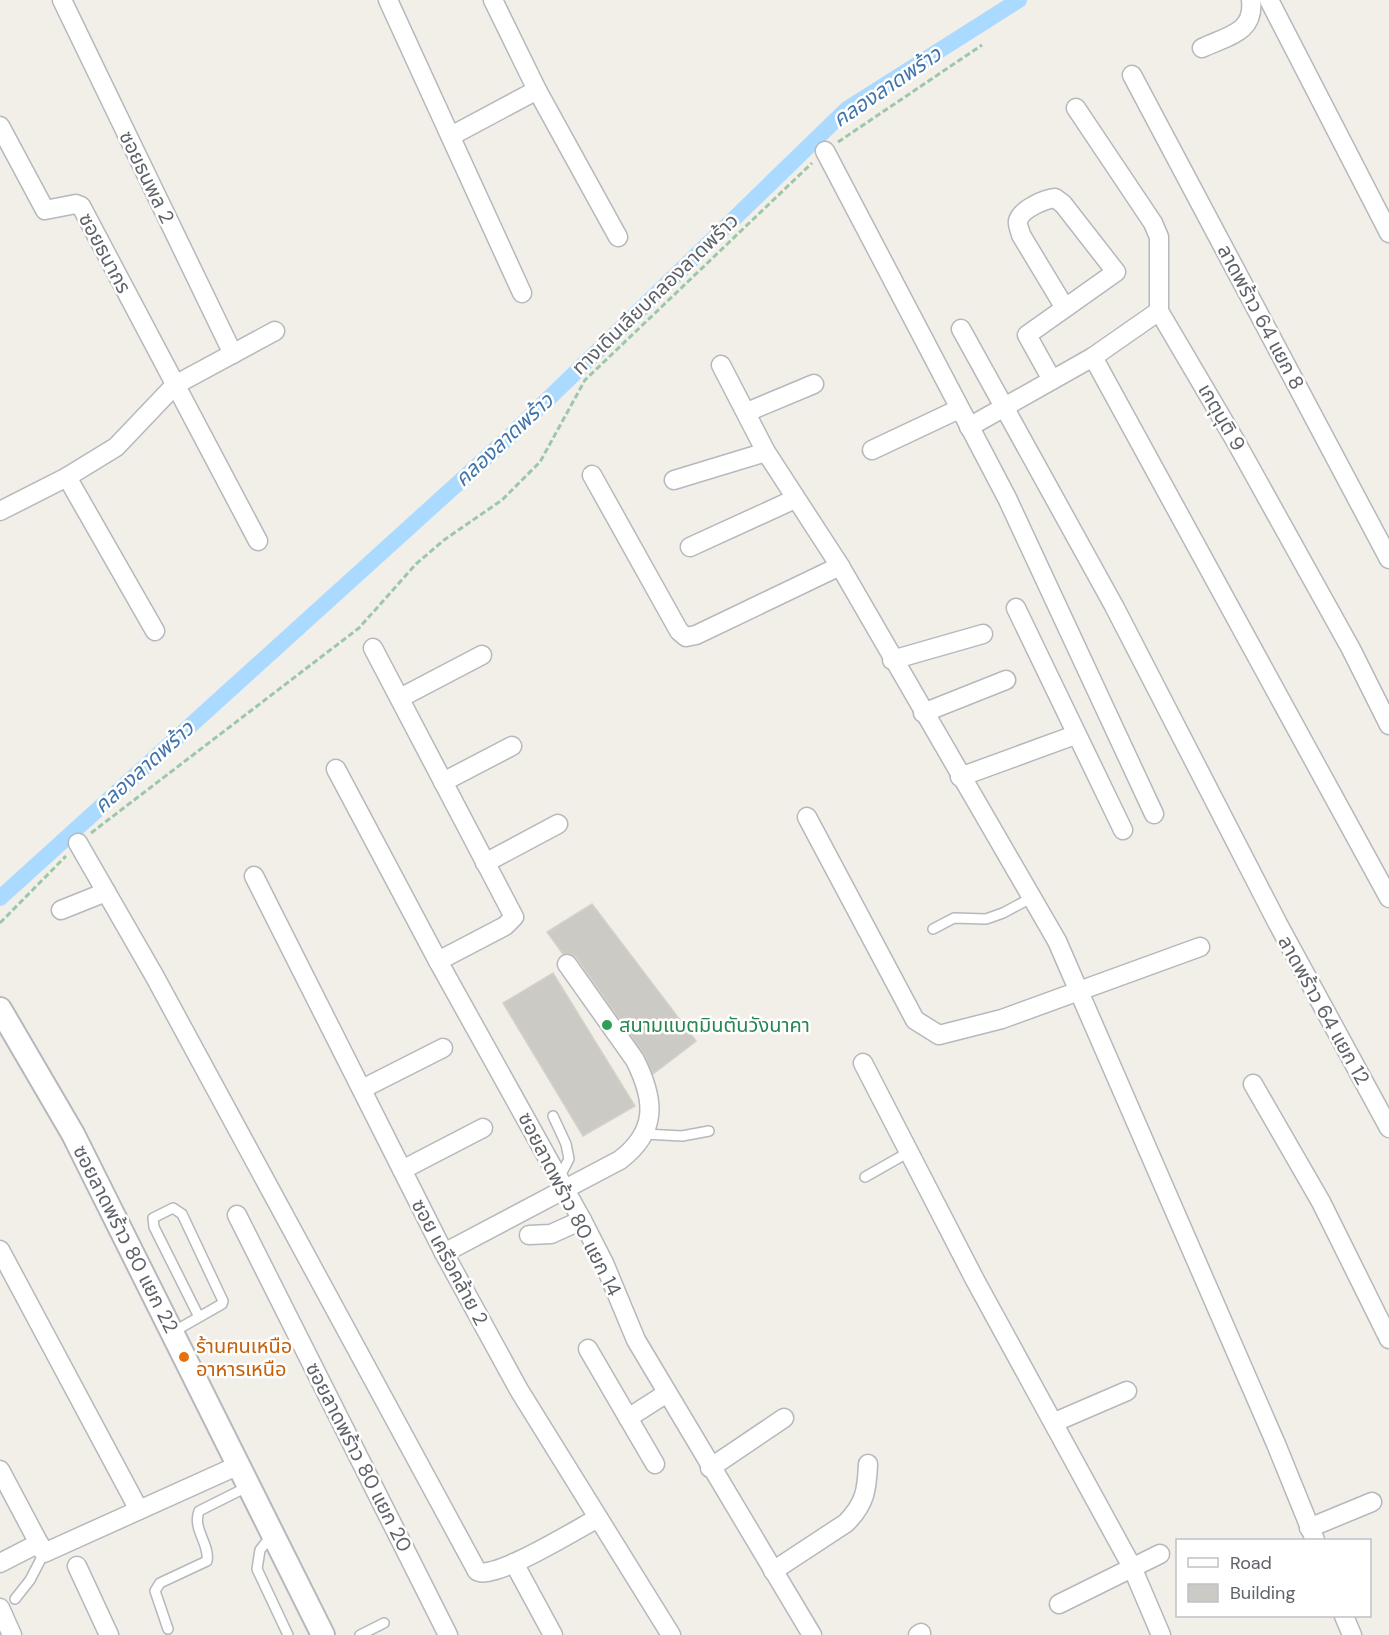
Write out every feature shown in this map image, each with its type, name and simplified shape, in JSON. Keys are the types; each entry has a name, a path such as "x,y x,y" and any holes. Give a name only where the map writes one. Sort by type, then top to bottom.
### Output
{"street":[{"name":"ซอยธนพล 2","path":"62,0 233,354"},
{"path":"388,0 522,293"},
{"path":"493,0 537,90 618,237"},
{"path":"1202,48 1245,28 1252,18 1251,0"},
{"path":"1269,0 1389,233"},
{"name":"ลาดพร้าว 64 แยก 8","path":"1132,75 1389,559"},
{"path":"451,136 537,90"},
{"path":"969,427 1093,357 1159,311 1159,237 1153,223 1076,108"},
{"name":"ซอยธนากร","path":"0,126 45,210 76,204 81,206 175,385"},
{"path":"825,151 1007,498 1155,814"},
{"path":"1052,380 1027,334 1065,308 1116,273 1063,204 1056,198 1047,199 1020,215 1017,223 1021,235 1065,308"},
{"name":"เกตุนุติ 9","path":"1159,311 1242,452 1351,649 1389,725"},
{"name":"ลาดพร้าว 64 แยก 12","path":"961,329 1114,606 1278,924 1389,1128"},
{"path":"0,511 67,477 116,447 175,385 275,331"},
{"path":"1093,357 1389,898"},
{"path":"721,365 766,452 840,566 892,660 1056,941 1079,989 1276,1444 1312,1534 1372,1502"},
{"path":"747,412 814,384"},
{"path":"175,385 258,541"},
{"path":"872,450 959,409"},
{"path":"674,480 766,452"},
{"path":"592,475 679,631 686,637 696,635 840,566"},
{"path":"67,477 155,631"},
{"path":"690,547 795,499"},
{"path":"1016,608 1075,735 1123,830"},
{"path":"892,660 983,634"},
{"path":"373,648 514,917 505,926 438,961"},
{"path":"399,698 482,655"},
{"path":"923,713 1006,680"},
{"path":"960,777 1075,735"},
{"path":"443,782 512,746"},
{"name":"ซอยลาดพร้าว 80 แยก 14","path":"336,769 438,961 582,1220 604,1263 636,1340 812,1635"},
{"path":"807,817 915,1020 939,1035 1002,1019 1079,989 1200,947"},
{"path":"485,863 558,824"},
{"path":"78,843 155,977 477,1571 487,1574 514,1563 598,1518"},
{"name":"ซอย เครือคล้าย 2","path":"254,876 444,1253 530,1410 670,1635"},
{"path":"61,910 106,892"},
{"path":"444,1253 563,1184 620,1160 639,1144 645,1134 650,1112 643,1076 635,1060 567,964"},
{"name":"ซอยลาดพร้าว 80 แยก 22","path":"0,1009 73,1134 323,1635"},
{"path":"362,1089 443,1047"},
{"path":"863,1063 975,1280 1055,1422 1132,1567 1161,1635"},
{"path":"1252,1084 1321,1202 1389,1339"},
{"path":"402,1170 483,1128"},
{"name":"ซอยลาดพร้าว 80 แยก 20","path":"237,1215 448,1635"},
{"path":"529,1234 551,1234 582,1220"},
{"path":"0,1250 140,1510"},
{"path":"588,1349 655,1464"},
{"path":"1055,1422 1126,1391"},
{"path":"628,1418 667,1393"},
{"path":"711,1468 784,1418"},
{"path":"773,1570 846,1523 856,1513 867,1490 868,1464"},
{"path":"0,1563 140,1510 239,1465"},
{"path":"0,1470 41,1548"},
{"path":"1059,1604 1160,1554"},
{"path":"514,1563 553,1635"},
{"path":"77,1566 110,1635"},
{"path":"7,1603 12,1635"},
{"path":"1344,1617 1352,1635"}],"lane":[{"path":"933,929 954,918 986,918 1003,913 1030,898"},
{"path":"553,1116 566,1143 569,1159 563,1184"},
{"path":"645,1134 682,1136 709,1131"},
{"path":"865,1177 909,1152"},
{"path":"173,1332 222,1304 222,1297 182,1214 173,1208 167,1209 153,1218 154,1227 199,1317"},
{"path":"168,1629 155,1592 160,1584 207,1561 198,1526 199,1511 249,1486"},
{"path":"273,1534 260,1550 256,1569 288,1635"},
{"path":"7,1603 30,1580 41,1548"},
{"path":"360,1635 384,1623"}],"path":[{"name":"ทางเดินเลียบคลองลาดพร้าว","path":"0,923 78,843 359,628 416,564 444,540 502,500 540,462 585,380 825,151 982,45"}],"building":[{"path":"592,904 696,1041 653,1074 644,1054 576,957 563,954 547,932"},
{"path":"553,973 635,1106 583,1136 503,1003"}],"waterway":[{"name":"คลองลาดพร้าว","path":"0,898 509,437 847,109 1019,0"}],"place":[{"name":"สนามแบตมินตันวังนาคา","path":"607,1025"},
{"name":"ร้านฅนเหนือ อาหารเหนือ","path":"184,1357"}]}
